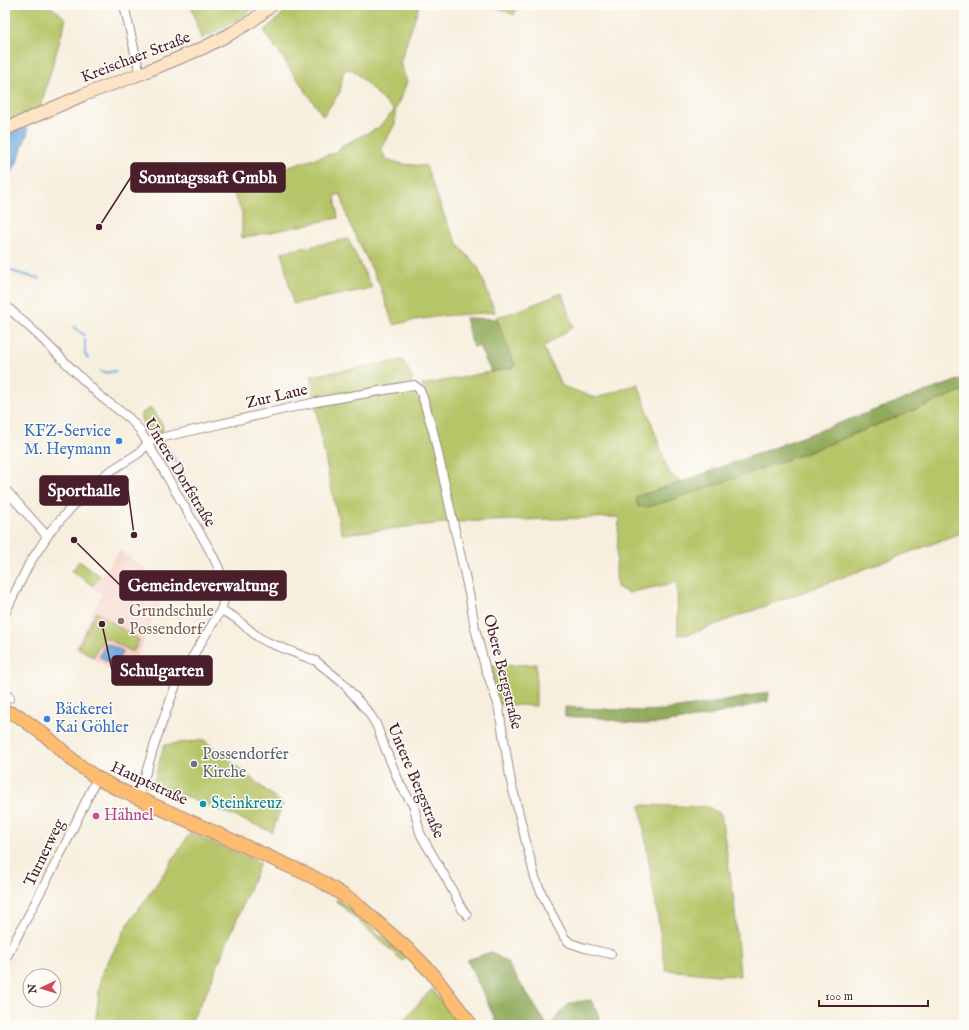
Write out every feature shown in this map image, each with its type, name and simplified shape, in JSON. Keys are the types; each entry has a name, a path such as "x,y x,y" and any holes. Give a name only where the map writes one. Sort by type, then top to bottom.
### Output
{"main road":[{"name":"Kreischaer Straße","path":"5,129 83,95 140,74 203,48 232,33 272,5"},
{"name":"Hauptstraße","path":"5,711 19,716 47,737 76,763 97,778 118,789 311,876 354,902 412,953 431,972 471,1025"}],"street":[{"path":"124,5 140,74"},
{"name":"Untere Dorfstraße","path":"5,305 36,333 100,396 130,418 139,429 204,540 224,581 225,590 221,610"},
{"name":"Zur Laue","path":"148,443 151,440 316,402 414,385"},
{"name":"Obere Bergstraße","path":"414,385 419,389 422,395 433,431 470,598 475,628 485,667 498,704 511,782 535,878 564,937 570,943 611,954"},
{"path":"5,613 29,564 52,529 90,487 107,473 139,452 148,443"},
{"path":"5,489 47,536"},
{"path":"138,798 157,737 177,682 221,610"},
{"name":"Untere Bergstraße","path":"221,610 234,617 258,637 316,661 342,683 369,713 376,724 384,748 400,784 414,807 420,833 462,909 467,915"},
{"name":"Turnerweg","path":"5,960 60,856 97,778"}],"shaded area":[{"name":"Grundschule Possendorf","path":"120,550 168,586 127,679 75,648 102,594 93,588"}],"green space":[{"path":"5,5 49,5 66,19 38,115 5,129"},
{"path":"191,5 257,5 238,20 201,39"},
{"path":"292,5 419,5 400,63 407,82 395,111 395,124 381,149 386,159 402,164 426,166 447,223 459,246 478,267 495,312 441,316 394,325 380,286 348,220 341,194 335,196 338,218 242,238 242,212 228,183 249,179 337,152 341,146 378,128 394,111 353,70 347,69 343,73 340,92 323,116 264,31"},
{"path":"491,5 518,5 514,15"},
{"path":"348,239 372,288 293,304 282,252"},
{"path":"562,293 573,327 543,347 562,386 596,398 638,384 669,473 681,482 636,497 809,452 964,390 964,532 690,634 678,635 677,582 628,593 617,587 616,570 619,517 453,522 342,534 334,502 316,406 405,390 416,392 435,429 422,385 515,367 496,317 512,313"},
{"path":"465,318 497,319 515,367 491,372 479,346 473,347"},
{"path":"403,360 412,379 410,384 315,401 311,376"},
{"path":"964,378 964,390 809,452 678,498 648,507 638,507 636,497 681,482"},
{"path":"151,408 162,424 163,432 156,434 145,426 142,421 141,414"},
{"path":"79,561 100,576 93,586 72,571"},
{"path":"96,612 139,640 133,652 104,637 93,657 78,647"},
{"path":"536,664 536,706 498,704 485,667"},
{"path":"769,692 768,701 708,716 656,724 633,724 595,717 565,717 565,707 640,711 664,710 720,702"},
{"path":"204,740 283,804 272,832 153,784 164,745"},
{"path":"640,805 708,807 721,814 734,901 740,976 666,970"},
{"path":"190,833 260,863 207,991 189,1025 93,1025 96,1019 101,975 129,922 158,882"},
{"path":"337,899 406,957 403,961 336,901"},
{"path":"491,952 506,961 547,1025 493,1025 495,1019 467,960"},
{"path":"432,989 459,1025 399,1025"},
{"path":"591,1000 603,1025 550,1025 569,1003"}],"water":[{"path":"26,127 28,130 27,135 16,165 11,174 5,176 5,135"},
{"path":"106,643 123,651 115,666 99,656"}],"waterway":[{"path":"5,266 14,272 40,279"},
{"path":"74,327 84,335"},
{"path":"85,340 85,354 88,359"},
{"path":"100,371 103,373 116,371"},
{"path":"170,452 177,463"},
{"path":"180,467 184,473"}],"place":[{"name":"Sonntagssaft Gmbh","path":"99,227"},
{"name":"KFZ-Service M. Heymann","path":"119,441"},
{"name":"Sporthalle","path":"134,535"},
{"name":"Gemeindeverwaltung","path":"74,540"},
{"name":"Grundschule Possendorf","path":"121,621"},
{"name":"Schulgarten","path":"102,624"},
{"name":"Bäckerei Kai Göhler","path":"47,719"},
{"name":"Possendorfer Kirche","path":"194,764"},
{"name":"Steinkreuz","path":"203,804"},
{"name":"Hähnel","path":"96,816"}]}
